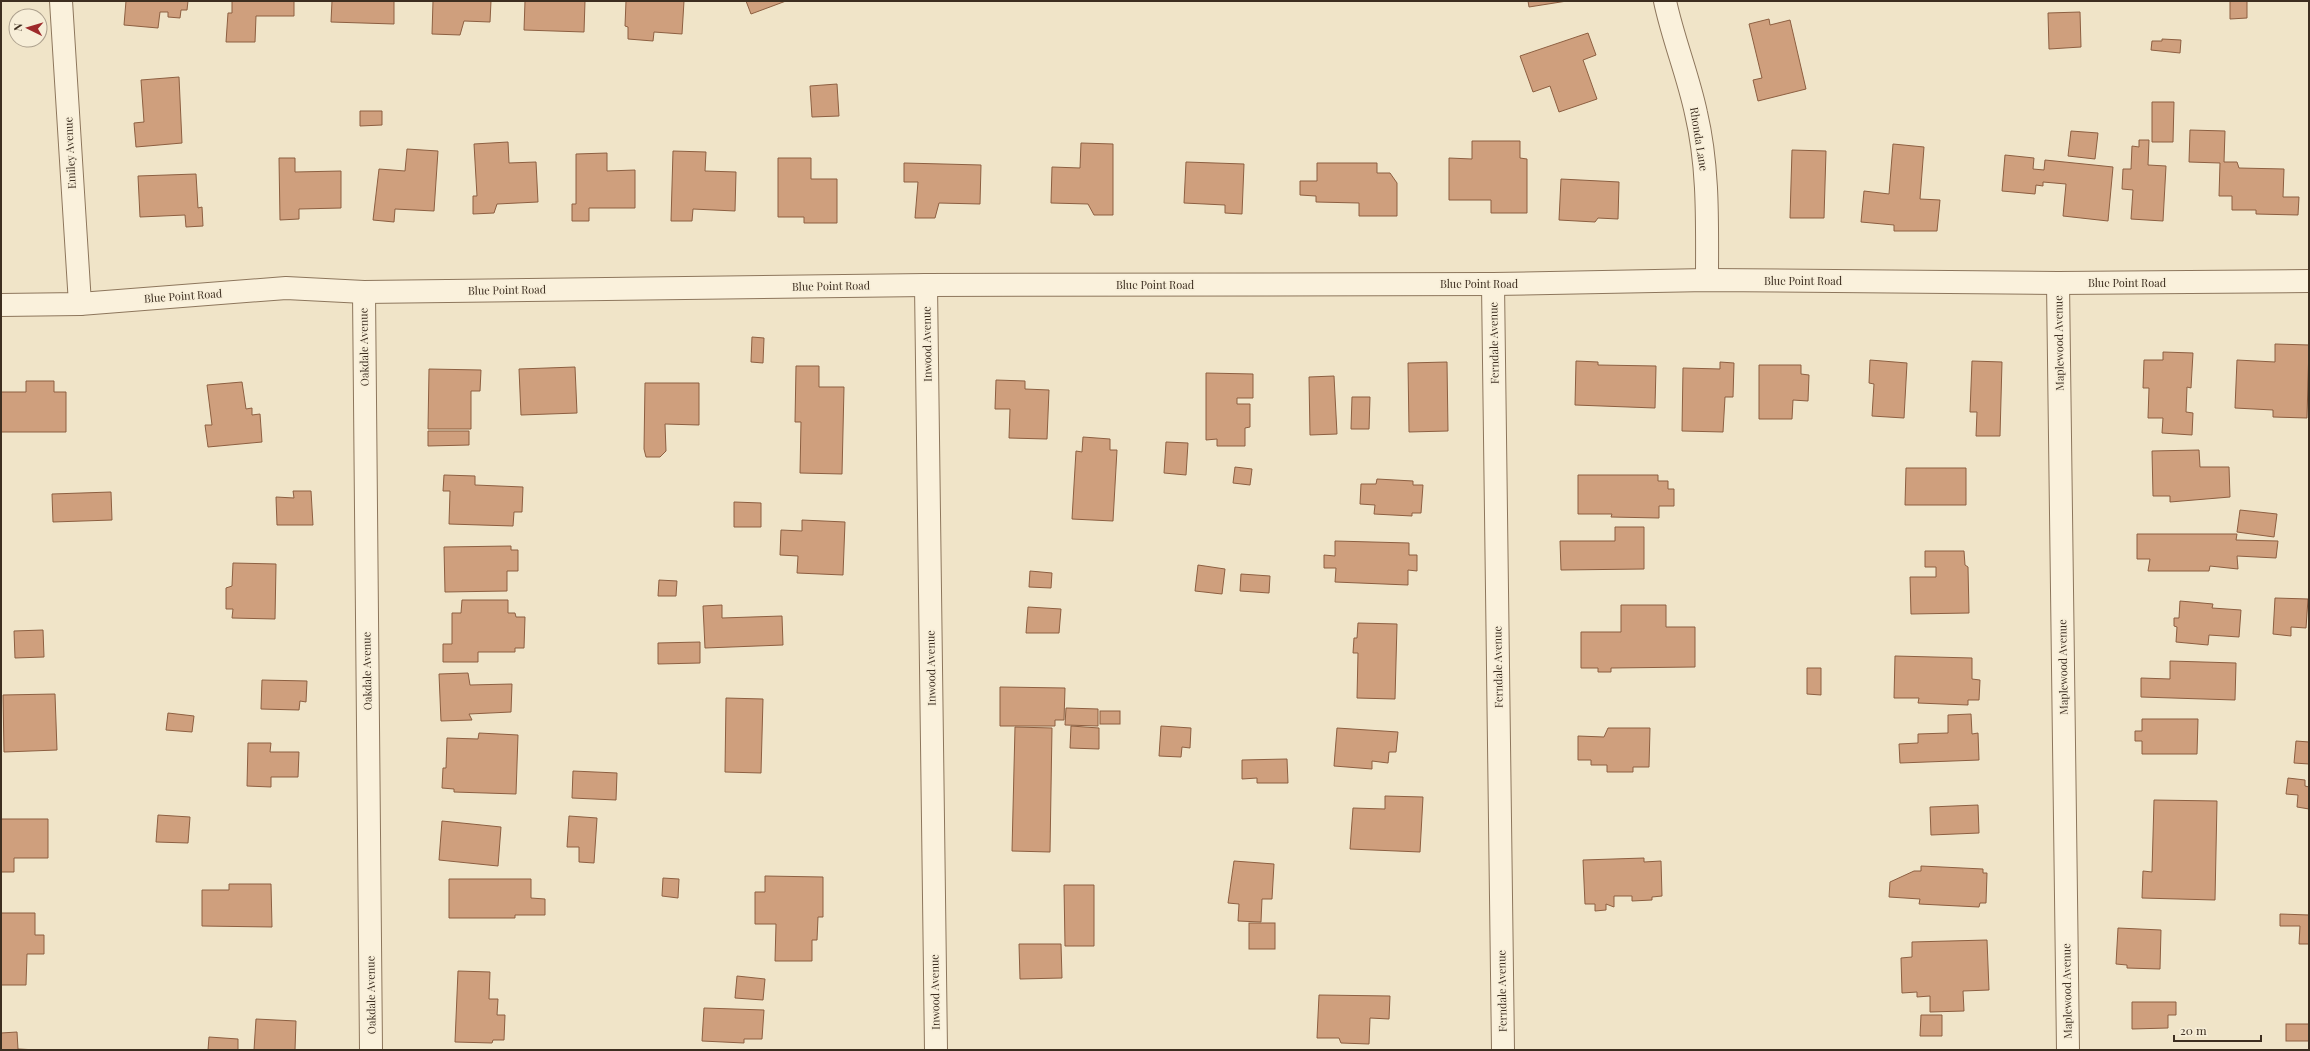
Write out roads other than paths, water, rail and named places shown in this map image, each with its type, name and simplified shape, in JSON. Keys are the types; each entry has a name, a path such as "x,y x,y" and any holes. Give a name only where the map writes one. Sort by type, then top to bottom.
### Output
{"street":[{"name":"Emiley Avenue","path":"61,1 80,304"},
{"name":"Rhonda Lane","path":"1665,1 1670,26 1696,113 1707,187 1708,280"},
{"name":"Blue Point Road","path":"1,305 80,304 286,288 364,292 926,285 1493,284 1708,280 2058,283 2309,281"},
{"name":"Maplewood Avenue","path":"2058,283 2068,1050"},
{"name":"Ferndale Avenue","path":"1493,284 1503,1050"},
{"name":"Inwood Avenue","path":"926,285 936,1050"},
{"name":"Oakdale Avenue","path":"364,292 371,1050"}]}
